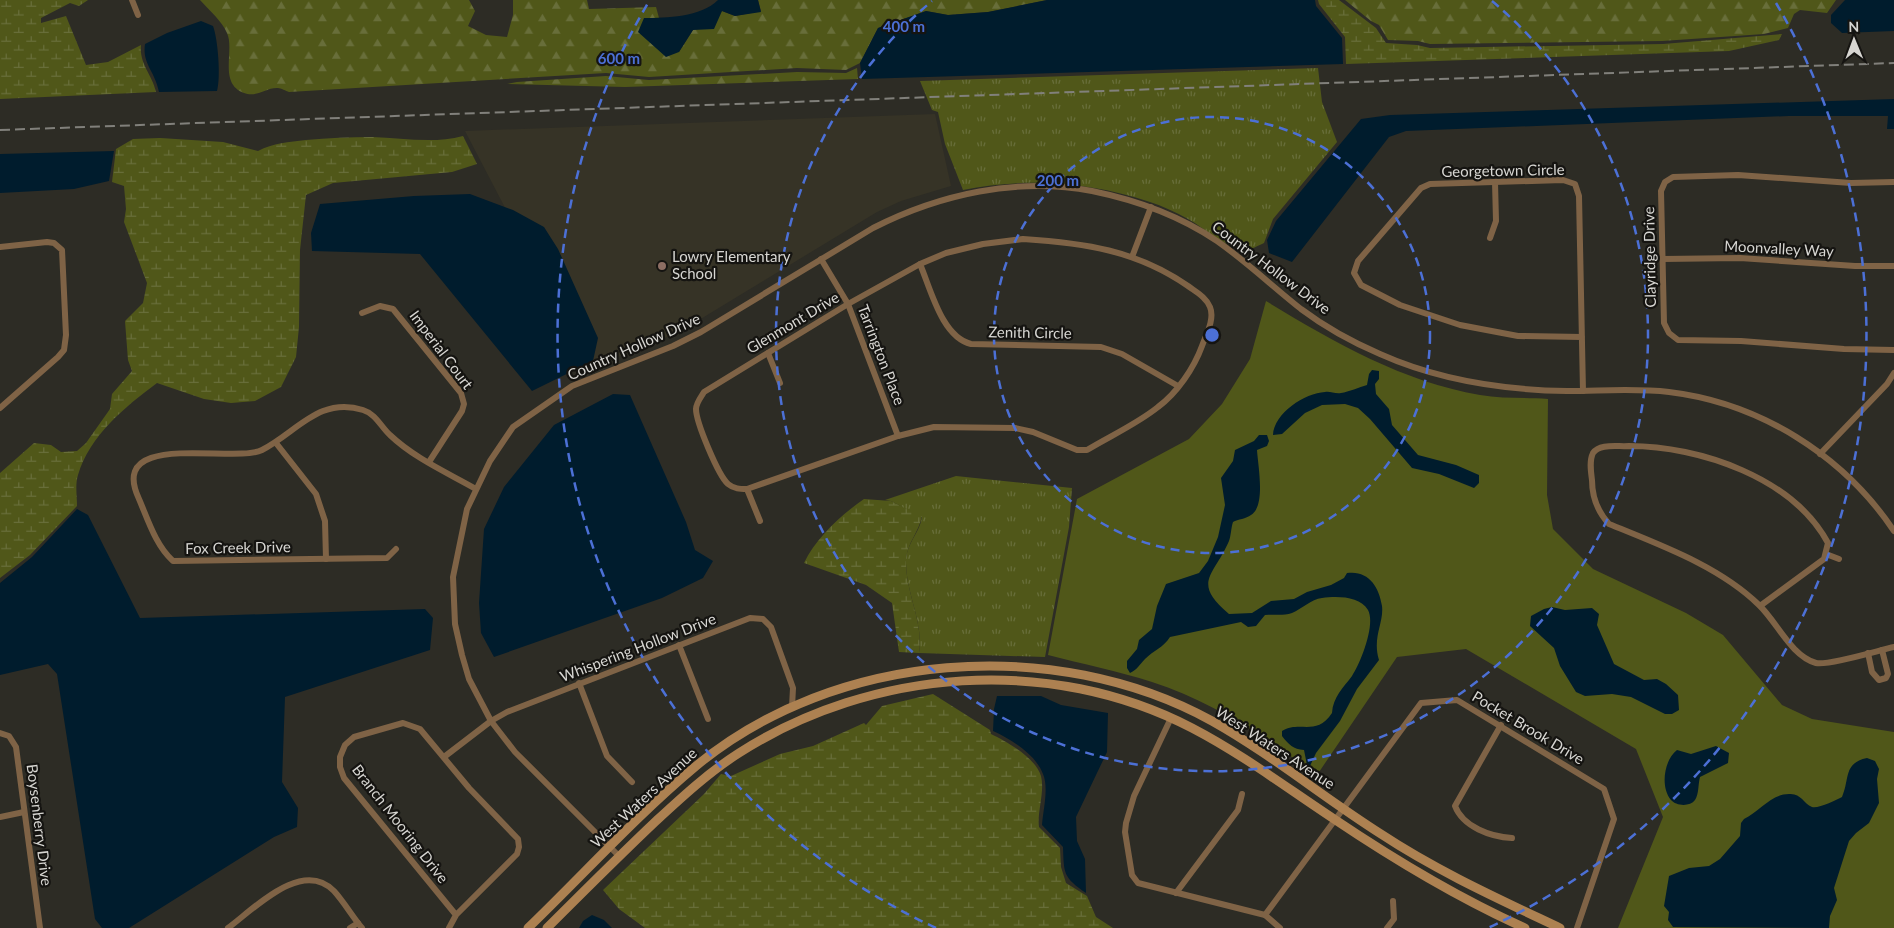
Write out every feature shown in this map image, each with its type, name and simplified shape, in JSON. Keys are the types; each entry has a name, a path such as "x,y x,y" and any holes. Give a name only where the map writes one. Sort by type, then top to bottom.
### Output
{"street":[{"path":"132,0 138,15"},
{"name":"Clayridge Drive","path":"1894,182 1851,183 1738,175 1673,177 1665,182 1661,191 1664,323 1669,333 1678,340 1741,341 1844,349 1894,350"},
{"name":"Georgetown Circle","path":"1582,336 1518,336 1460,325 1400,305 1361,285 1354,273 1358,261 1421,188 1430,184 1563,180 1575,184 1578,196 1582,336 1583,390"},
{"path":"1490,238 1496,221 1495,182"},
{"name":"Country Hollow Drive","path":"619,856 515,752 491,721 469,679 455,624 454,568 467,509 490,460 513,427 572,386 673,346 701,332 822,258 897,216 948,197 988,189 1060,187 1090,191 1151,207 1183,221 1218,242 1303,310 1342,336 1382,356 1432,372 1496,387 1671,392 1722,404 1784,428 1820,454 1847,476 1894,531"},
{"path":"1132,257 1151,207"},
{"name":"Glenmont Drive","path":"1023,239 1078,242 1132,257 1182,282 1204,298 1210,308 1211,322 1198,358 1178,386 1159,407 1087,450 1077,450 1033,432 1015,428 934,427 898,436 747,489 737,489 728,484 721,474 696,418 695,406 704,392 848,304 920,264 946,253 974,246 1023,239"},
{"path":"0,248 47,242 59,246 64,256 66,334 64,350 58,357 0,408"},
{"name":"Tarrington Place","path":"822,258 848,304 898,436"},
{"name":"Moonvalley Way","path":"1663,259 1740,258 1855,266 1894,266"},
{"name":"Zenith Circle","path":"920,264 948,329 960,341 971,344 1101,347 1122,354 1178,386"},
{"name":"Imperial Court","path":"362,313 380,306 393,309 461,393 464,404 462,411 429,462"},
{"path":"768,353 780,383"},
{"path":"1820,454 1887,384 1894,373"},
{"name":"Fox Creek Drive","path":"396,549 387,558 173,561 164,553 136,493 134,482 136,470 143,461 152,456 162,454 244,454 258,452 276,443 310,415 327,410 350,408 364,410 375,417 398,442 476,489"},
{"path":"276,443 316,494 325,521 326,559"},
{"path":"1760,606 1824,559 1828,544 1818,525 1786,497 1753,476 1721,462 1688,452 1654,446 1602,447 1594,452 1591,460 1592,493 1603,518 1609,524 1688,557 1747,594 1760,606 1804,658 1819,664 1894,647"},
{"path":"747,489 760,521"},
{"path":"1826,554 1839,559"},
{"name":"Whispering Hollow Drive","path":"444,758 491,721 580,683 750,618 763,619 771,627 793,688 792,707"},
{"path":"679,645 708,720"},
{"path":"1868,652 1872,672 1879,680 1888,674 1882,650"},
{"name":"West Waters Avenue","path":"528,928 697,766 748,730 792,707 867,680 945,666 1020,666 1079,674 1134,688 1210,720 1399,846 1469,885 1560,928"},
{"name":"West Waters Avenue","path":"547,928 619,856 691,789 738,753 803,719 877,693 946,681 994,679 1034,682 1085,690 1131,703 1171,718 1236,753 1434,883 1482,909 1525,928"},
{"path":"580,683 607,756 632,782"},
{"name":"Pocket Brook Drive","path":"1266,915 1421,703 1458,700 1604,790 1614,820 1577,928"},
{"path":"1171,718 1134,796 1125,832 1132,875 1138,883 1266,915 1280,928"},
{"name":"Branch Mooring Drive","path":"449,928 456,915 517,854 519,847 518,839 469,788 420,729 404,723 354,737 344,745 340,757 340,767 344,778 456,915"},
{"path":"1500,725 1454,806 1458,816 1494,837 1512,838"},
{"name":"Boysenberry Drive","path":"0,733 9,736 16,747 40,928"},
{"path":"1176,893 1238,810 1242,794"},
{"path":"0,817 24,812"},
{"path":"228,928 292,882 308,878 323,882 333,890 360,925 350,928"},
{"path":"1387,928 1394,919 1393,901"}],"shaded area":[{"name":"Lowry Elementary School","path":"935,114 951,186 901,201 877,212 699,320 669,336 589,369 465,131"}],"green space":[{"path":"0,0 88,0 79,6 70,3 41,18 41,23 66,16 86,65 108,62 141,45 142,58 156,92 0,99"},
{"path":"200,0 469,0 475,11 468,26 486,35 507,37 513,15 513,0 587,0 589,9 656,7 659,18 644,18 679,52 693,30 722,11 735,16 761,11 758,0 1047,0 988,12 948,15 926,11 878,28 860,63 846,70 797,68 649,77 606,73 289,92 274,88 249,94 236,88 232,82 229,74 229,40 227,33 219,20"},
{"path":"1318,0 1339,0 1376,28 1386,43 1417,45 1430,48 1663,44 1782,34 1779,40 1729,51 1346,64 1345,37 1319,4"},
{"path":"1345,0 1836,0 1827,13 1800,10 1794,14 1788,28 1764,34 1662,41 1430,44 1418,41 1388,40 1379,25 1371,21"},
{"path":"857,68 858,79 625,87 507,84 606,76 649,80 797,72 846,73"},
{"path":"1318,68 1322,102 1337,142 1273,219 1264,243 1247,250 1225,243 1188,219 1164,207 1104,190 1081,186 1034,183 987,186 963,190 945,144 938,112 932,110 920,81"},
{"path":"463,136 477,164 452,172 333,183 306,195 300,250 299,327 296,357 281,387 255,401 231,403 204,399 157,383 121,412 91,447 83,461 77,479 77,506 30,555 0,578 0,473 34,443 51,445 61,452 77,451 86,443 110,409 112,394 132,371 128,360 125,321 143,303 147,283 124,222 126,209 124,186 112,182 116,149 133,139 160,138 223,142 258,151 281,143 347,137 441,140"},
{"path":"1266,301 1343,345 1396,370 1423,380 1451,389 1480,395 1548,399 1547,495 1553,529 1593,569 1686,613 1723,635 1782,705 1812,719 1894,732 1894,928 1618,928 1663,817 1636,749 1466,649 1397,657 1317,775 1258,734 1196,699 1139,678 1048,655 1077,499 1189,439 1222,404 1250,359"},
{"path":"956,476 1072,488 1069,527 1045,657 919,653 919,630 908,584 906,560 922,517 891,501 885,500"},
{"path":"864,499 891,501 922,516 908,548 906,560 908,584 919,630 919,653 899,652 892,603 866,585 804,563 822,536"},
{"path":"933,694 1027,756 1038,769 1042,782 1039,827 1060,848 1061,867 1066,883 1087,896 1096,917 1113,928 645,928 619,909 603,890 704,794 721,774 731,776 780,754 813,746 864,723 866,725 882,706"}],"water":[{"path":"718,0 758,0 761,12 735,16 722,11 714,29 693,30 679,52 666,57 638,32 644,18 673,17 693,13 711,6"},
{"path":"1047,0 1315,0 1316,6 1342,38 1343,64 862,79 860,63 878,28 926,11 948,15 988,12"},
{"path":"1845,0 1894,0 1894,31 1842,33 1831,23 1831,15"},
{"path":"201,21 213,26 215,32 219,68 217,91 159,92 145,57 145,44 167,33"},
{"path":"1894,99 1894,129 1887,129 1888,116 1789,116 1406,131 1389,137 1292,262 1269,253 1267,240 1276,221 1361,119 1390,115"},
{"path":"114,151 109,181 74,189 0,193 0,154"},
{"path":"470,194 513,210 544,227 558,249 598,338 593,361 532,391 420,254 312,251 311,233 320,204 414,196"},
{"path":"1372,370 1379,371 1379,379 1375,384 1376,394 1389,409 1392,425 1418,455 1456,465 1479,475 1479,483 1474,488 1439,474 1412,468 1370,419 1358,408 1345,404 1322,405 1305,413 1282,434 1273,435 1279,419 1300,400 1317,393 1341,393 1367,385 1369,374"},
{"path":"613,394 630,395 686,522 695,550 713,561 703,578 662,598 494,657 481,633 479,603 484,529 504,487 554,425"},
{"path":"1259,435 1267,435 1269,441 1267,446 1257,450 1260,485 1258,503 1256,510 1251,515 1233,522 1229,541 1212,571 1208,586 1217,603 1229,614 1252,613 1271,601 1294,599 1307,592 1331,585 1344,578 1347,573 1354,573 1361,574 1371,581 1378,592 1382,606 1377,637 1379,660 1357,689 1340,721 1316,753 1310,766 1307,765 1304,750 1294,748 1289,744 1282,736 1282,731 1289,728 1320,724 1332,713 1336,697 1359,663 1369,634 1370,617 1368,610 1360,602 1341,597 1322,598 1314,600 1292,613 1265,615 1256,626 1248,627 1241,622 1170,637 1135,670 1130,673 1127,668 1127,661 1137,649 1139,640 1152,629 1157,606 1166,584 1199,573 1208,561 1218,537 1225,505 1221,478 1233,461 1235,450 1254,441"},
{"path":"77,509 88,515 140,618 425,609 433,618 430,650 285,697 282,782 298,808 297,827 274,837 129,928 102,928 95,919 57,674 48,664 0,675 0,583 32,557"},
{"path":"1552,607 1565,610 1592,608 1599,614 1597,625 1614,664 1644,680 1657,679 1666,684 1678,695 1679,710 1672,714 1665,714 1631,697 1612,694 1585,696 1576,692 1560,666 1554,648 1530,626 1531,616"},
{"path":"997,696 1041,696 1061,705 1108,713 1107,752 1076,817 1077,841 1085,859 1086,893 1069,879 1065,869 1063,847 1042,825 1046,786 1040,767 1022,748 993,731 994,709"},
{"path":"1716,746 1729,753 1728,763 1700,777 1697,795 1693,802 1683,805 1673,802 1665,788 1665,774 1666,767 1673,754 1677,750 1691,754"},
{"path":"1867,758 1875,761 1879,769 1877,779 1879,803 1869,823 1849,841 1834,888 1837,900 1830,916 1829,928 1673,927 1668,920 1669,912 1664,906 1669,876 1689,868 1709,866 1720,859 1740,836 1741,823 1744,819 1776,797 1793,794 1812,807 1818,807 1842,797 1851,768 1859,760"},
{"path":"592,915 604,920 612,928 579,928 583,921"}],"railway":[{"path":"0,130 1894,63"}],"place":[{"name":"Lowry Elementary School","path":"662,266"}]}
